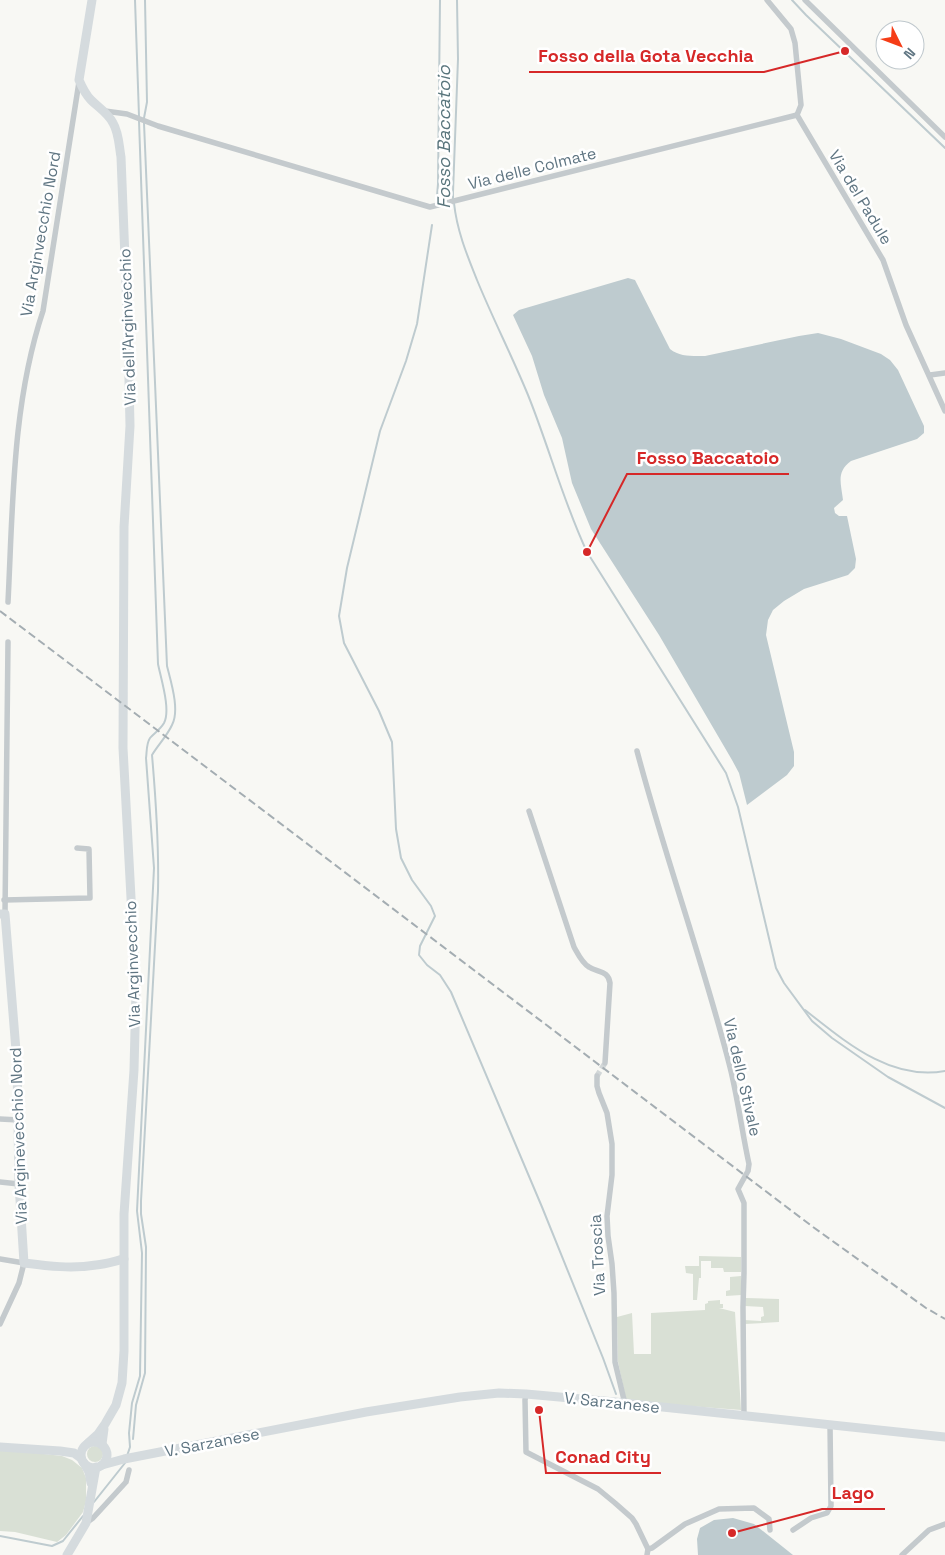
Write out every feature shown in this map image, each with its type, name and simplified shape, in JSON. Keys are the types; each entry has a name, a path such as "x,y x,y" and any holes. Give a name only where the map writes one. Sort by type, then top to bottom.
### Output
{"main road":[{"path":"79,80 92,0"},
{"name":"Via dell'Arginvecchio","path":"79,80 83,90 91,100 104,110 113,122 121,157 130,426 124,526 122,669"},
{"name":"Via Arginvecchio","path":"105,1424 116,1405 122,1384 124,1351 124,1214 134,1070 136,991 123,748 122,669"},
{"name":"Via Arginevecchio Nord","path":"2,914 17,1063 19,1184 24,1263"},
{"path":"24,1263 49,1267 74,1267 95,1266 124,1259"},
{"name":"V. Sarzanese","path":"99,1466 129,1458 366,1412 460,1397 499,1393 526,1394 945,1437"},
{"path":"92,1486 89,1472 82,1460 85,1446 98,1434 105,1424"},
{"path":"67,1555 87,1519 92,1486 99,1466 107,1458 102,1433 105,1424"},
{"path":"60,1451 85,1446 95,1441 114,1456 129,1458"},
{"path":"0,1446 74,1453 89,1467 99,1466"}],"street":[{"path":"767,0 792,29 795,43 800,105 797,115"},
{"path":"805,0 945,137"},
{"name":"Via Arginvecchio Nord","path":"8,602 16,453 26,381 35,336 43,310 79,80"},
{"name":"Via delle Colmate","path":"104,110 128,114 158,126 430,207 797,115"},
{"name":"Via del Padule","path":"797,115 883,260 906,325 945,411"},
{"path":"930,375 945,373"},
{"path":"2,914 4,900 8,642"},
{"name":"Via dello Stivale","path":"637,751 661,839 730,1069 749,1164 748,1172 738,1189 744,1203 742,1307 744,1416"},
{"path":"529,811 574,947 583,962 590,968 605,973 610,978 605,1063"},
{"path":"4,900 90,898 89,849 77,848"},
{"name":"Via Troscia","path":"597,1076 599,1093 608,1114 612,1144 612,1175 607,1216 608,1236 614,1293 615,1362 625,1404"},
{"path":"0,1119 19,1120"},
{"path":"0,1182 19,1184"},
{"path":"0,1259 24,1263"},
{"name":"Via Arginevecchio Nord","path":"0,1324 19,1283 24,1263"},
{"path":"526,1394 526,1452 598,1489 632,1518 647,1552 685,1524 719,1509 754,1508 769,1519 770,1530"},
{"path":"793,1530 811,1518 827,1513 831,1506 830,1424"},
{"path":"87,1519 93,1518 126,1482 129,1470"},
{"path":"902,1555 929,1530 945,1524"}],"shaded area":[{"path":"628,278 635,280 670,349 674,352 686,356 705,356 818,333 841,339 881,354 890,360 898,370 924,426 924,433 917,439 851,461 846,465 841,474 843,500 834,508 835,513 839,516 847,516 856,559 855,568 848,575 804,589 773,610 768,620 766,635 794,752 794,766 787,775 747,805 739,773 732,760 659,635 591,529 572,483 562,438 544,395 532,356 513,315 519,310"},
{"path":"699,1256 741,1257 741,1272 724,1272 723,1268 711,1268 711,1261 701,1261 701,1278 699,1278 697,1300 693,1300 693,1274 686,1273 685,1266 699,1266"},
{"path":"741,1276 741,1295 726,1296 726,1291 730,1290 730,1277"},
{"path":"746,1298 779,1299 779,1322 745,1324 744,1320 761,1321 761,1317 764,1316 763,1307 745,1306"},
{"path":"720,1300 723,1308 719,1308 735,1312 741,1410 626,1399 618,1362 617,1317 632,1313 634,1354 651,1354 651,1313 705,1310 705,1304 708,1301"},
{"path":"92,1446 98,1446 103,1451 101,1460 92,1462 87,1457 87,1451"},
{"path":"0,1449 62,1456 72,1460 82,1468 86,1478 86,1501 83,1512 66,1535 57,1542 15,1532 0,1531"},
{"path":"733,1518 754,1524 793,1555 698,1555 697,1539 700,1528 714,1520"}],"waterway":[{"path":"135,0 139,116"},
{"path":"144,118 147,102 145,0"},
{"path":"437,196 440,0"},
{"name":"Fosso Baccatoio","path":"453,199 458,59 457,0"},
{"path":"792,0 945,148"},
{"path":"127,1456 130,1447 129,1433 132,1403 140,1376 142,1253 137,1211 154,868 146,758 149,740 161,728 166,717 165,694 158,664 139,121"},
{"path":"133,1439 136,1405 145,1373 146,1247 141,1201 158,891 157,823 152,755 170,729 175,712 174,696 167,666 144,123"},
{"name":"Fosso Baccatoio","path":"454,203 460,233 470,261 483,295 528,395 578,533 587,552 726,773 738,807 776,968 784,983 812,1021 832,1038 888,1077 945,1108"},
{"path":"432,225 417,324 406,361 380,431 347,568 339,616 344,643 379,711 392,742 396,829 401,858 412,880 431,906 435,916 420,946 419,955 427,965 440,975 451,992 542,1207 616,1394"},
{"path":"805,1010 853,1046 887,1065 925,1073 945,1071"},
{"path":"94,1502 125,1463"},
{"path":"0,1536 52,1546 63,1541 83,1516"}],"tunnel":[{"path":"597,1076 605,1063"}],"railway":[{"path":"0,611 813,1227 926,1308 945,1319"}],"place":[{"name":"Fosso della Gota Vecchia","path":"845,51"},
{"name":"Fosso Baccatoio","path":"587,552"},
{"name":"Conad City","path":"539,1410"},
{"name":"Lago","path":"732,1533"}]}
